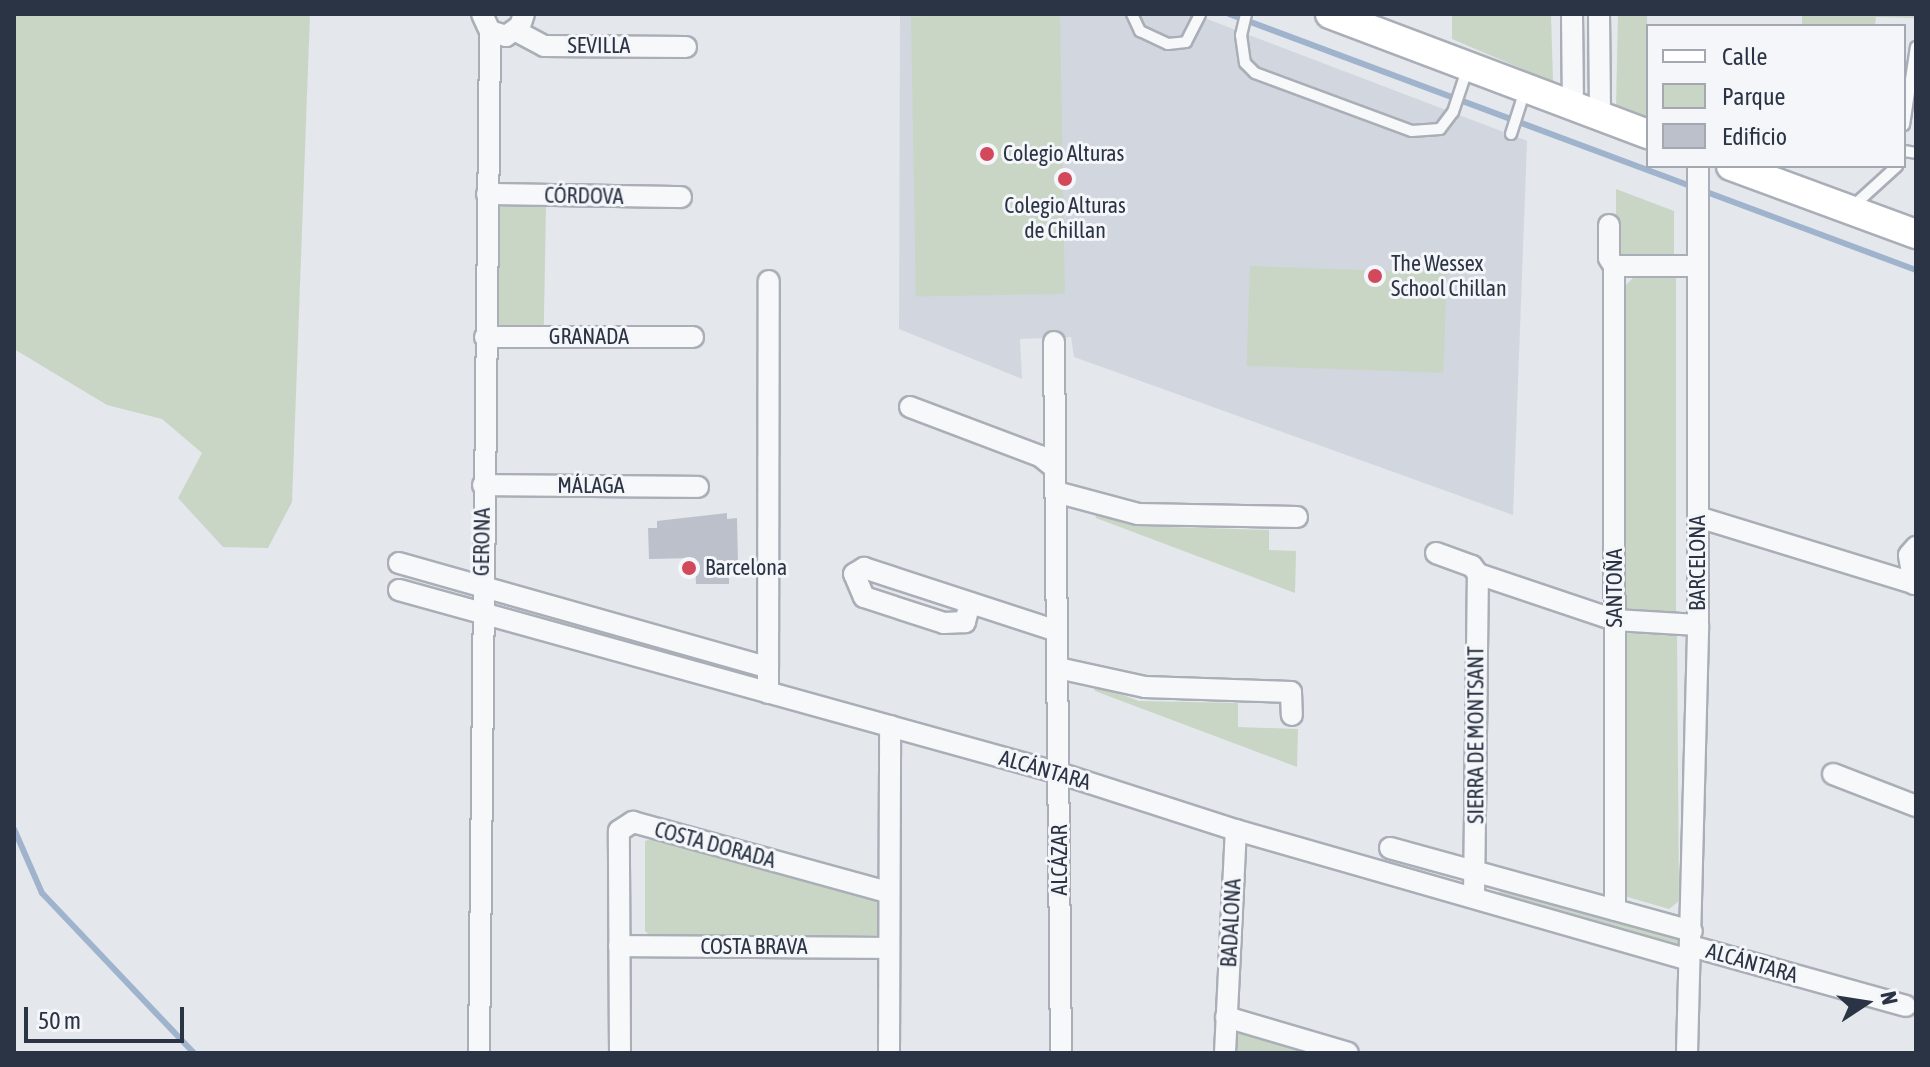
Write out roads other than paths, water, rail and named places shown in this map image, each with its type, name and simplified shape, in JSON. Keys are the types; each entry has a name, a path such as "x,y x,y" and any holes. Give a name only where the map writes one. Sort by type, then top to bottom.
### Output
{"main road":[{"path":"1330,14 1646,133"},
{"path":"1736,168 1916,234"}],"street":[{"path":"1572,14 1573,105"},
{"path":"1599,14 1600,116"},
{"name":"GERONA","path":"486,23 506,36 520,23"},
{"name":"GERONA","path":"479,1053 486,23"},
{"name":"SEVILLA","path":"520,23 544,46 686,47"},
{"name":"BARCELONA","path":"1687,1053 1698,625 1698,172"},
{"name":"CÓRDOVA","path":"487,194 681,197"},
{"name":"SANTOÑA","path":"1609,225 1609,258 1614,266 1615,910"},
{"path":"1614,266 1698,266"},
{"path":"768,693 769,281"},
{"name":"GRANADA","path":"485,337 693,337"},
{"name":"ALCÁZAR","path":"1054,342 1061,1053"},
{"path":"910,407 1040,456 1055,468"},
{"name":"MÁLAGA","path":"483,485 698,487"},
{"path":"1056,492 1138,514 1297,517"},
{"path":"1698,517 1915,584 1909,555 1916,547"},
{"path":"1436,553 1472,566 1478,574 1615,620 1698,625"},
{"path":"399,563 767,667"},
{"path":"970,603 965,622 944,623 864,597 854,574 864,568 1057,631"},
{"name":"SIERRA DE MONTSANT","path":"1474,897 1478,574"},
{"name":"ALCÁNTARA","path":"399,590 1059,773 1236,830 1474,897 1691,946 1906,1006"},
{"path":"1058,668 1145,687 1291,692 1292,715"},
{"path":"889,1053 890,726"},
{"path":"1833,774 1916,806"},
{"name":"COSTA DORADA","path":"620,1053 619,831 633,822 888,892"},
{"name":"BADALONA","path":"1225,1053 1236,830"},
{"name":"ALCÁNTARA","path":"1390,848 1615,910 1691,946"},
{"name":"COSTA BRAVA","path":"619,946 889,948"},
{"path":"1226,1017 1348,1053"}],"lane":[{"path":"1132,14 1140,31 1168,44 1186,42 1200,15"},
{"path":"1246,14 1241,35 1245,63 1255,73 1421,133 1440,129 1453,112 1468,65"},
{"path":"1906,112 1916,47"},
{"path":"1511,134 1526,87"},
{"path":"1849,210 1895,168"}],"waterway":[{"path":"1229,14 1916,270"},
{"path":"14,829 42,893 194,1053"}],"place":[{"name":"Colegio Alturas","path":"987,154"},
{"name":"Colegio Alturas de Chillan","path":"1065,179"},
{"name":"The Wessex School Chillan","path":"1375,276"},
{"name":"Barcelona","path":"689,568"}]}
